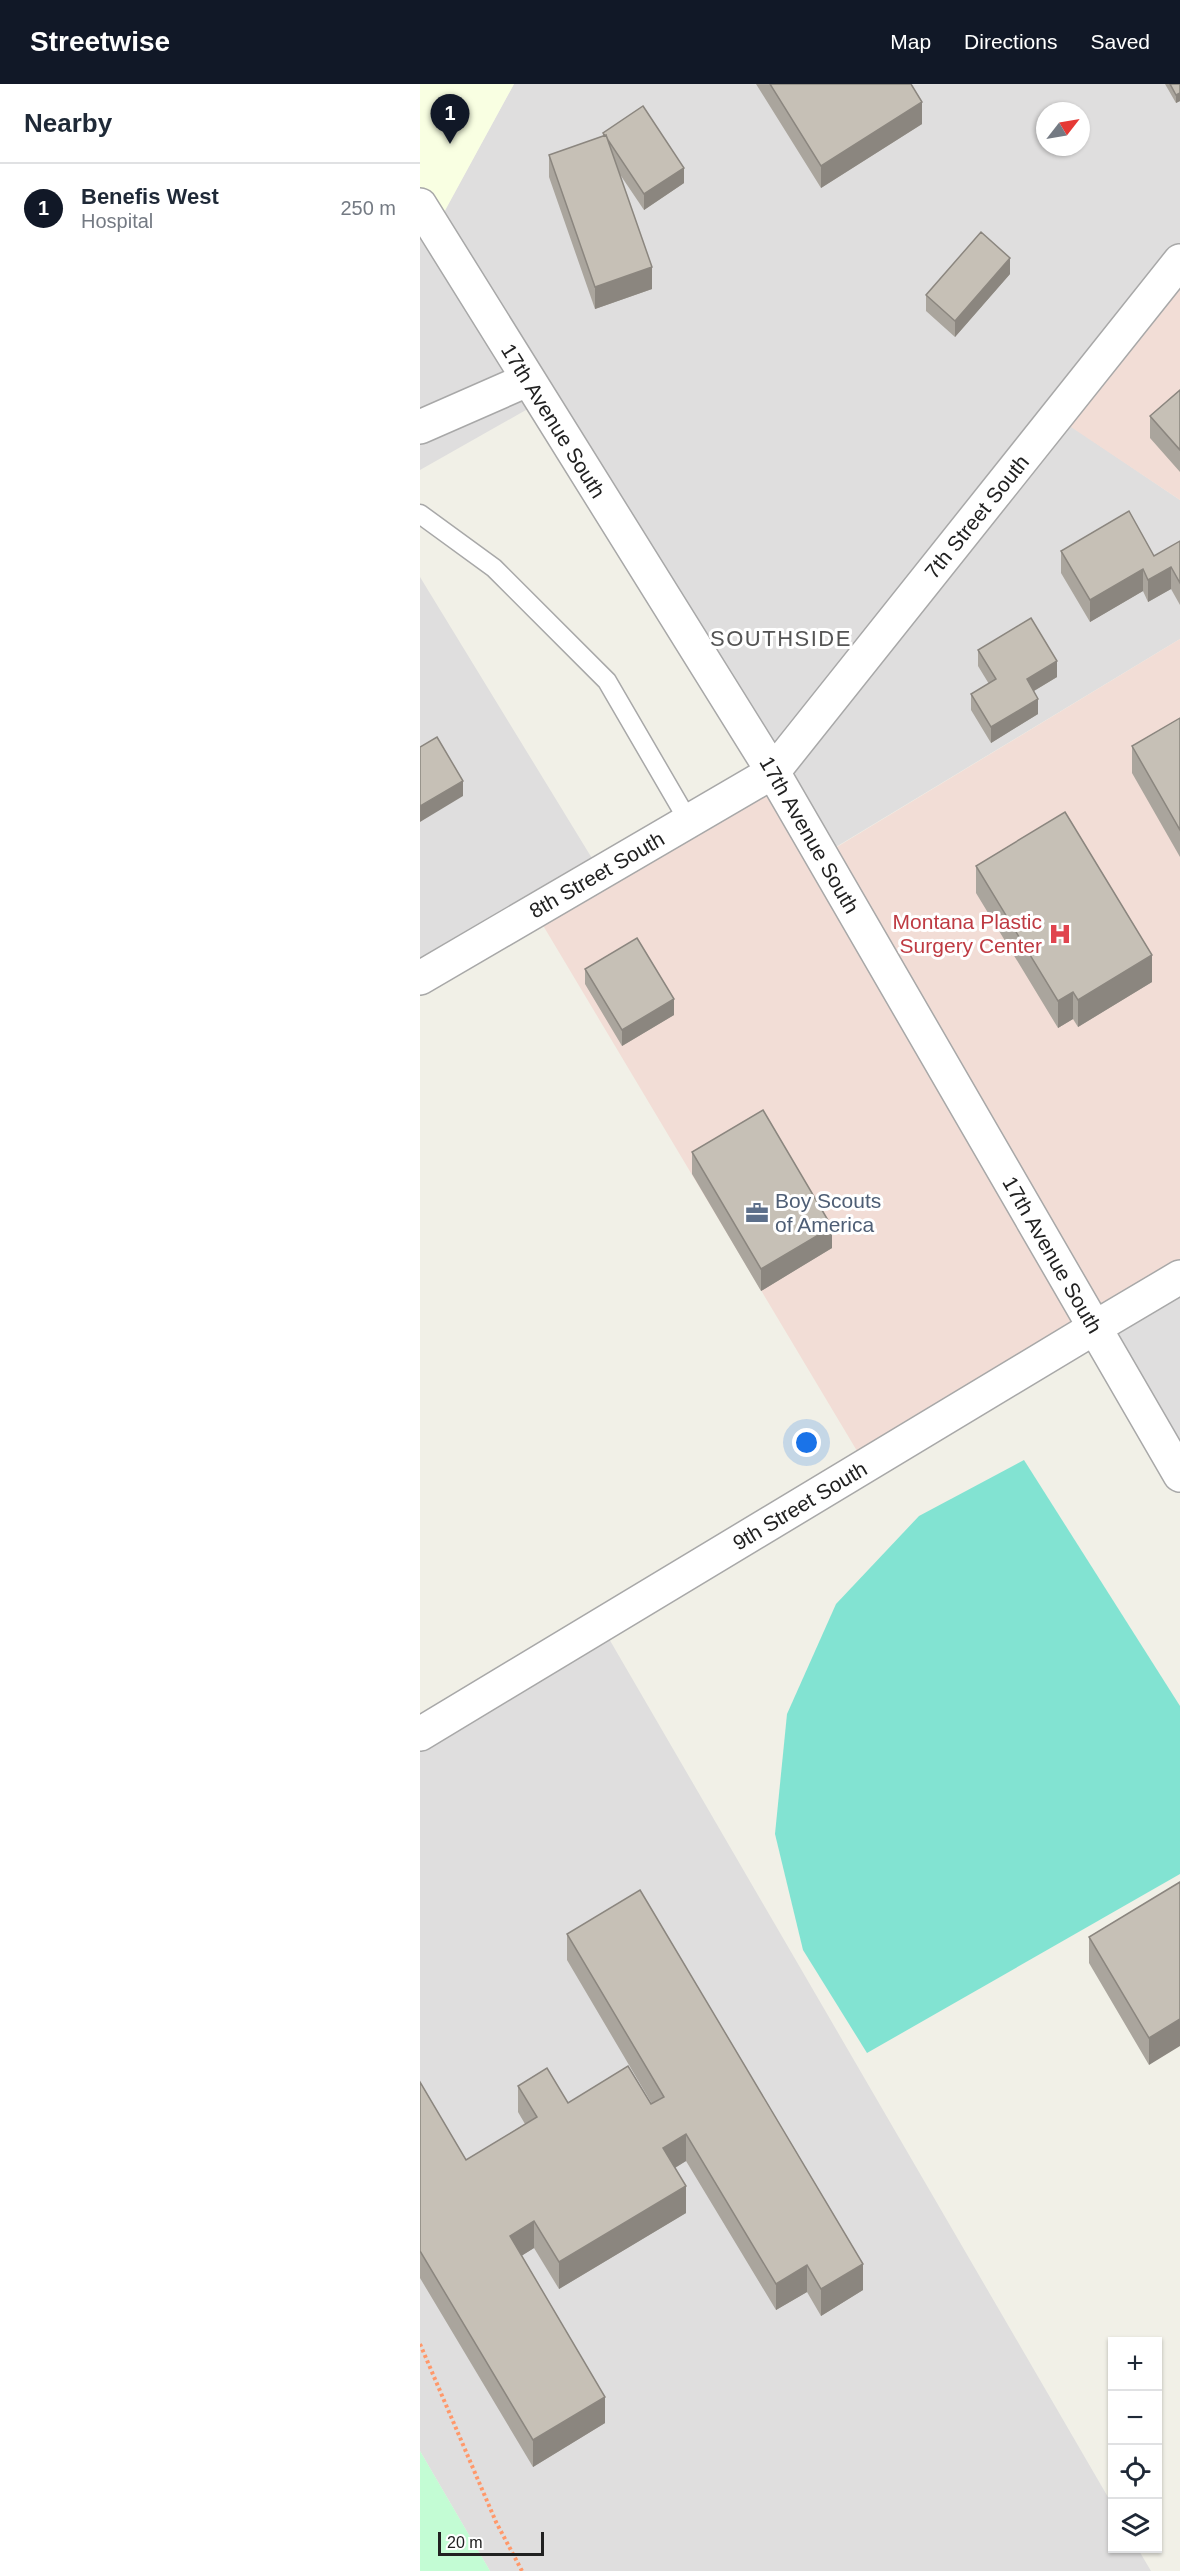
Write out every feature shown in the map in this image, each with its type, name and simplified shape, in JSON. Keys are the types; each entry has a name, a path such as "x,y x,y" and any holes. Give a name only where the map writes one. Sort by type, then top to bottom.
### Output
{"street":[{"name":"17th Avenue South","path":"420,205 773,772 1180,1475"},
{"name":"7th Street South","path":"773,772 1180,261"},
{"path":"420,427 527,380"},
{"name":"8th Street South","path":"420,978 773,772"},
{"name":"9th Street South","path":"420,1734 1180,1277"}],"lane":[{"path":"420,514 494,567 607,681 689,822"}],"path":[{"path":"420,2343 496,2522 522,2571"}],"shaded area":[{"path":"420,84 514,84 435,229 420,205"},
{"path":"514,84 1180,84 1180,260 1056,416 1180,500 1180,639 821,856 540,402 420,470 420,205 435,228"},
{"path":"1180,261 1180,500 1056,417"},
{"path":"420,577 601,873 420,978"},
{"path":"1180,639 1180,1277 866,1466 535,912 773,772 822,856"},
{"path":"1180,1277 1180,1474 1094,1328"},
{"path":"1024,1460 1180,1706 1180,1874 867,2053 803,1950 775,1834 787,1714 836,1604 919,1516"},
{"path":"601,1625 1108,2497 1108,2553 1140,2553 1151,2571 490,2571 420,2451 420,1734"}],"green space":[{"path":"420,2451 490,2571 420,2571"}],"building":[{"path":"770,84 911,84 922,102 821,166"},
{"path":"1170,84 1180,84 1180,93 1176,95"},
{"path":"643,106 684,168 644,194 603,133"},
{"path":"606,135 652,267 595,287 549,155"},
{"path":"981,232 1010,258 955,321 926,295"},
{"path":"1180,390 1180,450 1150,416"},
{"path":"1129,511 1154,556 1180,541 1180,583 1171,567 1148,580 1143,569 1090,600 1061,551"},
{"path":"1031,618 1057,661 1027,679 1038,699 991,727 971,694 996,679 978,650"},
{"path":"1180,718 1180,830 1132,746"},
{"path":"437,737 463,781 420,806 420,747"},
{"path":"1065,812 1152,955 1078,1000 1073,992 1058,1001 976,866"},
{"path":"637,938 674,999 622,1030 585,969"},
{"path":"763,1110 832,1227 761,1269 692,1152"},
{"path":"1180,1882 1180,2019 1149,2038 1089,1937"},
{"path":"640,1890 863,2264 821,2289 807,2265 776,2284 686,2134 663,2148 686,2186 559,2262 534,2221 510,2236 605,2397 533,2440 420,2251 420,2082 466,2160 537,2117 518,2086 547,2068 568,2103 628,2066 651,2104 664,2097 567,1934"}],"place":[{"name":"Benefis West","path":"450,144"},
{"name":"Montana Plastic Surgery Center","path":"1060,934"},
{"name":"Boy Scouts of America","path":"757,1213"}],"district":[{"name":"SOUTHSIDE","path":"781,638"}]}
